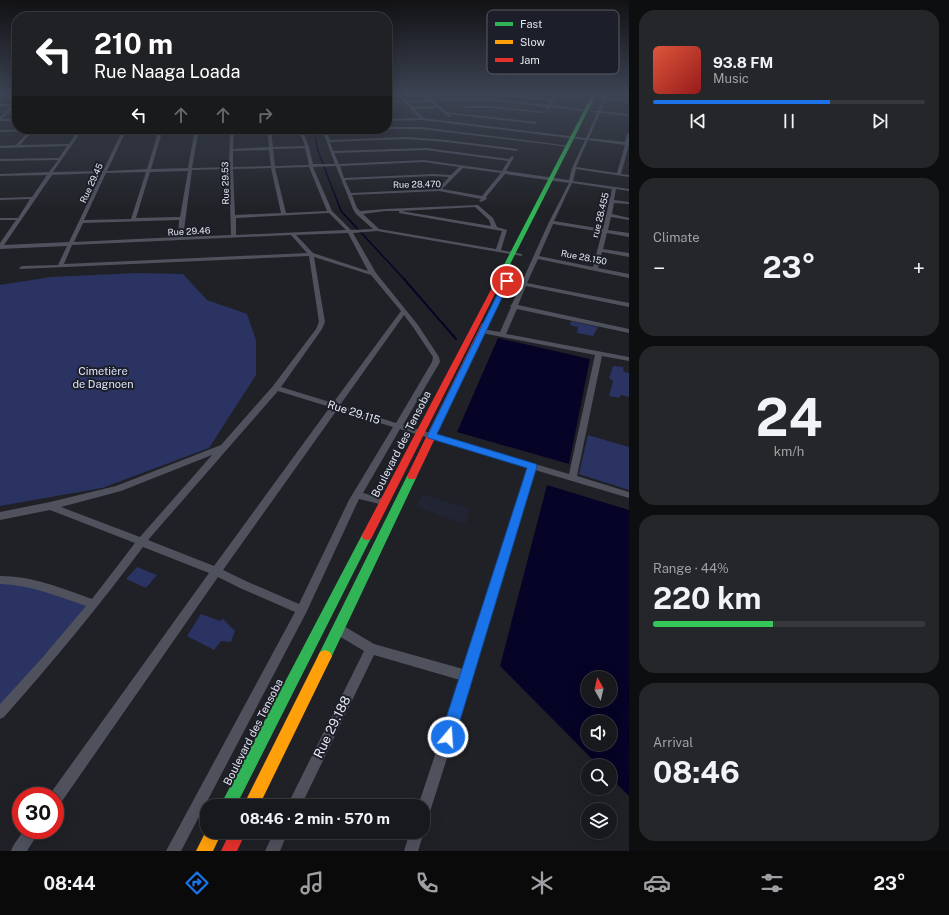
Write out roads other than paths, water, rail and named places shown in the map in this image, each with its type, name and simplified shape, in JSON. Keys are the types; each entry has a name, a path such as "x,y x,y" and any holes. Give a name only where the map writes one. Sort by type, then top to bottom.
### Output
{"main road":[{"name":"Boulevard des Tensoba","path":"232,799 420,433 537,218 578,133"},
{"name":"Boulevard des Tensoba","path":"254,799 432,436 516,255"},
{"path":"204,851 210,839"},
{"path":"229,851 235,839"}],"street":[{"path":"403,133 416,148 424,161"},
{"path":"446,141 456,133"},
{"path":"467,133 522,140 587,139 628,144"},
{"path":"533,133 573,140"},
{"path":"502,334 551,222 571,182 574,168 587,139 588,133"},
{"path":"17,146 28,134"},
{"path":"0,247 17,219 75,134"},
{"path":"0,147 68,145 77,134"},
{"name":"Rue 29.45","path":"60,266 123,134"},
{"path":"133,220 159,134"},
{"path":"180,238 196,134"},
{"name":"Rue 29.53","path":"232,134 233,150 231,167 234,237"},
{"path":"269,134 272,148 273,166 284,215"},
{"path":"173,851 302,610 357,495 436,362 436,357 433,350 404,311 373,274 350,232 330,212 312,166 302,134"},
{"path":"326,134 342,178 358,213 377,230"},
{"path":"619,174 628,144 629,134"},
{"path":"328,140 407,138 446,141 517,150"},
{"path":"358,213 385,210 476,206 485,198 503,173 509,160 517,150 522,140"},
{"path":"233,150 307,147"},
{"path":"332,152 416,148 509,160"},
{"path":"624,154 629,155"},
{"path":"0,160 58,159"},
{"path":"0,175 231,167 312,166 424,161 629,190"},
{"path":"439,190 462,166"},
{"path":"574,168 629,176"},
{"path":"342,178 433,175 452,176"},
{"name":"rue 28.455","path":"595,268 610,215 614,188"},
{"name":"Rue 28.470","path":"349,194 439,190 485,198"},
{"path":"0,199 31,198"},
{"path":"612,201 629,203"},
{"path":"476,206 488,216 495,229"},
{"path":"385,210 506,231 498,252"},
{"path":"234,217 330,212"},
{"path":"610,215 629,219"},
{"path":"82,222 182,218"},
{"path":"0,220 17,219"},
{"path":"551,222 629,235"},
{"name":"Rue 29.46","path":"0,247 377,230 516,255"},
{"path":"0,713 46,662 94,604 142,541 276,388 320,329 322,322 311,254 292,234"},
{"path":"599,250 629,255"},
{"path":"22,268 311,254 373,274"},
{"name":"Rue 28.150","path":"536,257 629,276"},
{"path":"524,284 629,305"},
{"path":"513,306 629,331"},
{"path":"63,787 216,571 404,311"},
{"path":"482,331 629,359"},
{"path":"572,478 599,353"},
{"name":"Rue 29.115","path":"276,388 335,405 420,433 629,495"},
{"path":"0,516 50,506 118,489 223,447"},
{"path":"427,799 532,466"},
{"path":"357,495 384,502"},
{"path":"50,506 216,571 302,610"},
{"path":"0,580 21,581 38,585 94,604"},
{"path":"338,629 371,649 467,676"},
{"name":"Rue 29.188","path":"297,799 371,649"},
{"path":"18,851 27,839"},
{"path":"272,851 278,839"},
{"path":"411,851 415,839"}],"waterway":[{"path":"314,134 316,142"},
{"path":"316,141 318,151 341,211 405,280"},
{"path":"404,279 456,339"}],"park label":[{"name":"Cimetière de Dagnoen","path":"103,377"}]}
